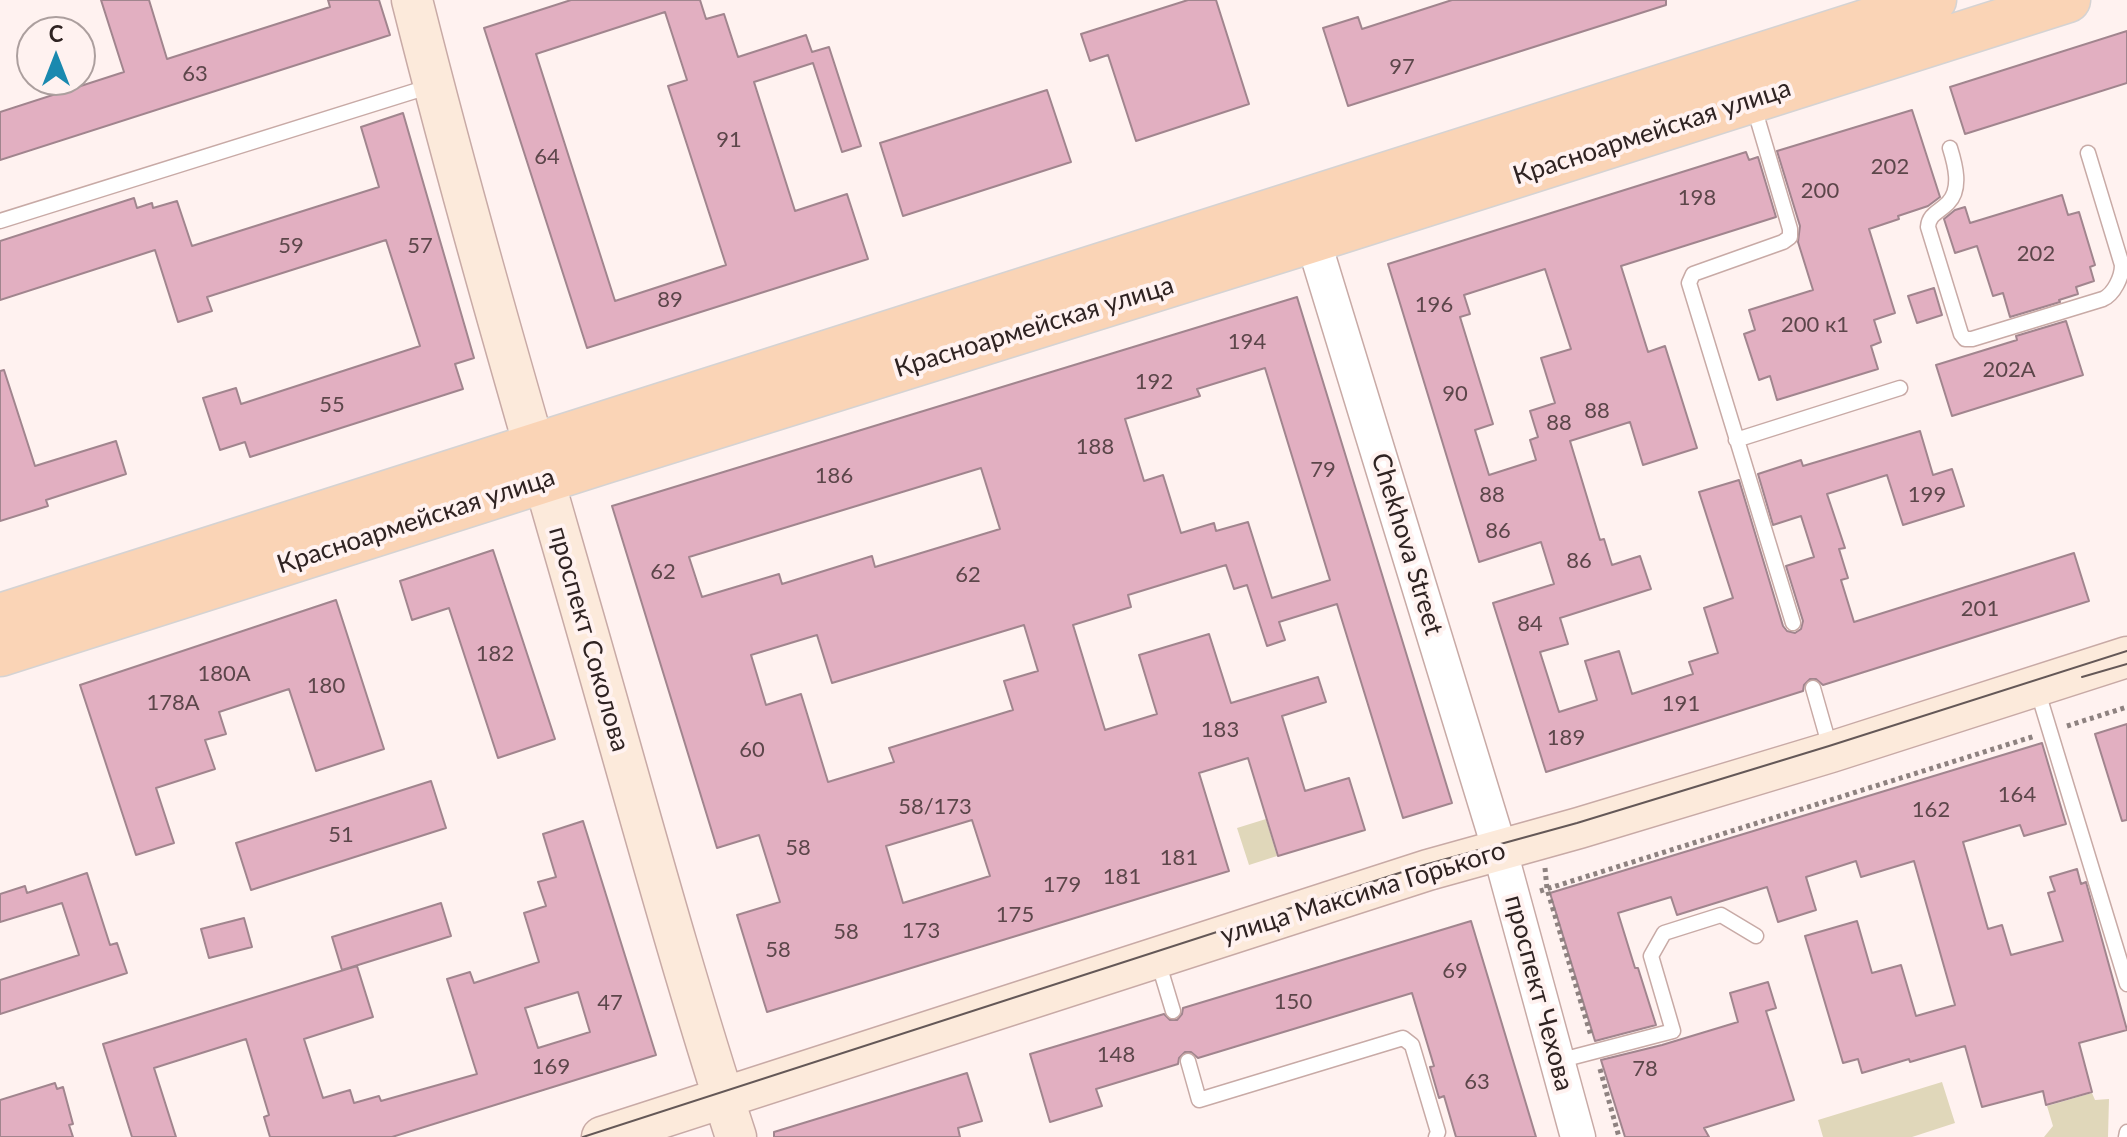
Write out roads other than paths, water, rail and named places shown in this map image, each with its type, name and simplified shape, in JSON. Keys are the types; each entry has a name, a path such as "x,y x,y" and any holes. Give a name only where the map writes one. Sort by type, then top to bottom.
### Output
{"main road":[{"name":"проспект Соколова","path":"412,0 539,465 664,900 736,1137"},
{"name":"Красноармейская улица","path":"0,654 539,465 1303,205 1934,0"},
{"name":"Красноармейская улица","path":"0,616 539,465 1313,240 2068,0"},
{"name":"улица Максима Горького","path":"602,1137 1499,849 1831,752 2127,657"}],"street":[{"name":"Chekhova Street","path":"1313,240 1499,849"},
{"name":"проспект Чехова","path":"1499,849 1578,1137"}],"lane":[{"path":"0,221 433,85"},
{"path":"1752,100 1790,237 1693,274 1689,283 1793,623"},
{"path":"1950,148 1957,172 1952,206 1931,217 1928,227 1965,339 2109,296 2122,274 2122,265 2088,153"},
{"path":"1736,440 1900,388"},
{"path":"2036,685 2127,984"},
{"path":"1813,688 1831,752"},
{"path":"1558,1061 1673,1031 1651,956 1664,933 1721,915 1756,936"},
{"path":"1157,958 1173,1011"},
{"path":"1188,1061 1199,1100 1403,1038 1412,1045 1438,1132 1436,1137"}],"tram line":[{"path":"583,1137 1424,865 1577,823 2127,651"},
{"path":"2082,677 2127,664"}]}
